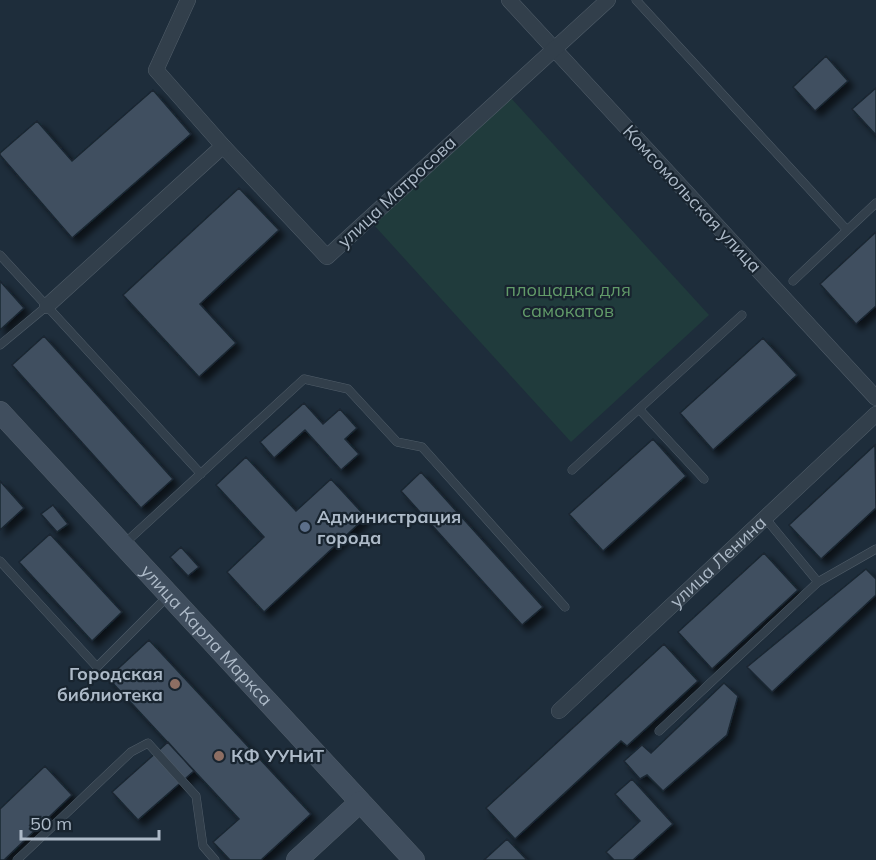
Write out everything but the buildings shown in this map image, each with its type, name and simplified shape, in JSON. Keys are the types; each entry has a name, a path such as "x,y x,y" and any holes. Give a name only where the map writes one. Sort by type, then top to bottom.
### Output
{"main road":[{"name":"улица Карла Маркса","path":"0,412 360,802 403,856"},
{"path":"297,860 360,802"}],"street":[{"name":"улица Матросова","path":"188,0 156,70 223,146 327,257 555,49"},
{"name":"Комсомольская улица","path":"509,0 876,398"},
{"path":"555,49 608,0"},
{"path":"47,306 223,146"},
{"name":"улица Ленина","path":"558,711 876,414"}],"lane":[{"path":"636,0 847,230"},
{"path":"793,281 876,203"},
{"path":"0,255 201,474"},
{"path":"0,345 47,306"},
{"path":"572,470 742,315"},
{"path":"124,545 304,379 348,389 397,442 422,447 565,607"},
{"path":"639,409 704,479"},
{"path":"766,519 818,582"},
{"path":"659,731 818,582 876,549"},
{"path":"0,561 97,667 170,594"},
{"path":"17,860 131,752 148,743 196,796 203,846 215,860"}],"green space":[{"name":"площадка для самокатов","path":"511,98 709,315 571,442 373,224"}],"place":[{"name":"Администрация города","path":"305,527"},
{"name":"Городская библиотека","path":"175,684"},
{"name":"КФ УУНиТ","path":"219,756"}]}
